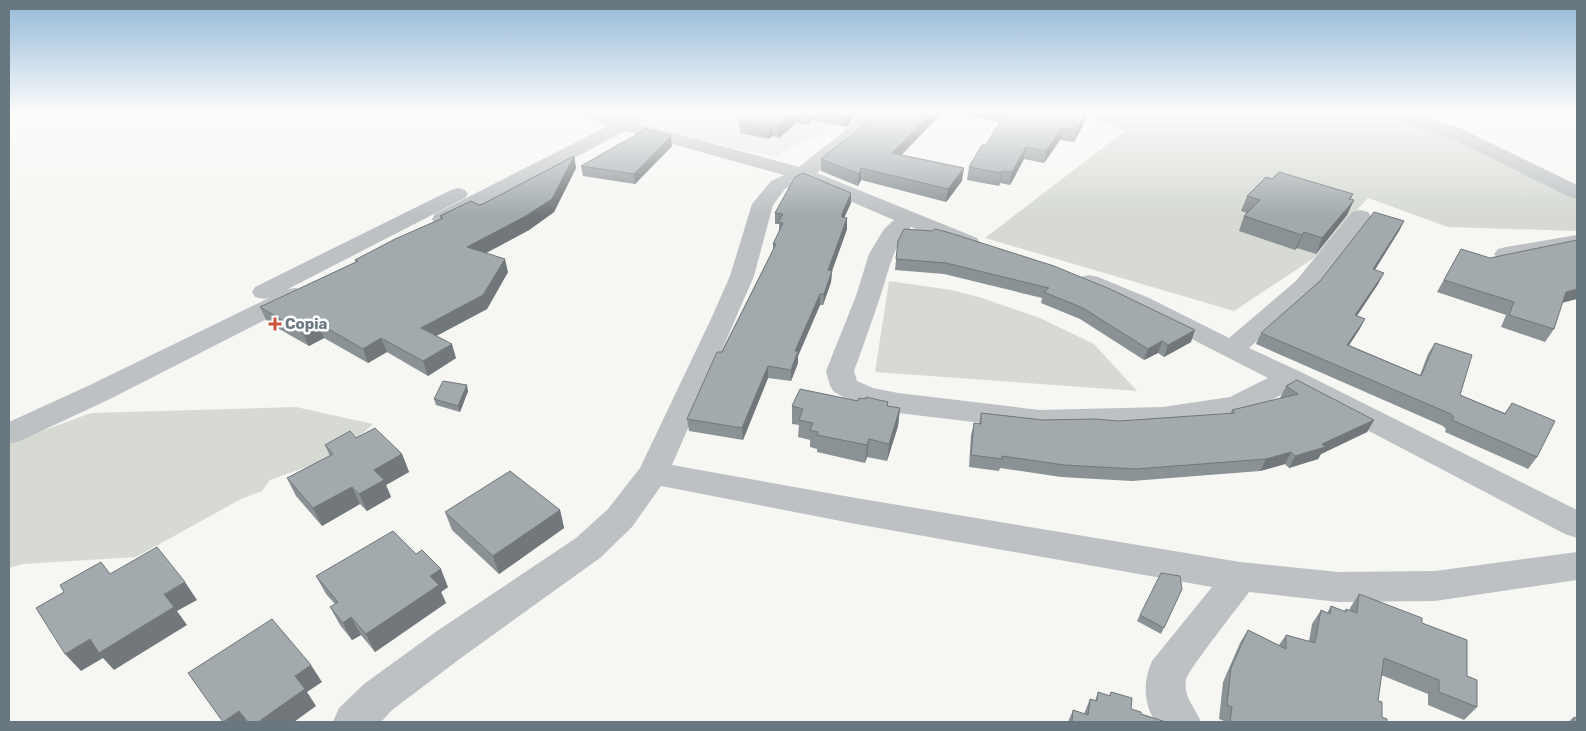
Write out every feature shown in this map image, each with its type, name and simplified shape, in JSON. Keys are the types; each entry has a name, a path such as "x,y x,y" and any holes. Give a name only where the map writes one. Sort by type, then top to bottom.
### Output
{"street":[{"path":"9,414 272,288 552,147"},
{"path":"9,434 100,392 300,292 558,147"},
{"path":"710,147 802,174 872,201 952,237 993,251"},
{"path":"354,722 378,697 451,643 588,548 620,518 653,473 724,319 742,276 763,204 778,185 802,174 836,147"},
{"path":"1484,147 1577,193"},
{"path":"1231,350 1304,286 1360,217"},
{"path":"908,218 892,234 881,254 868,296 840,371 844,386 865,396 898,403 1040,420 1162,417 1236,406 1292,378"},
{"path":"1506,254 1577,242"},
{"path":"1068,274 1140,302 1577,525"},
{"path":"653,473 856,511 1240,578 1338,587 1434,586 1577,566"},
{"path":"1180,722 1167,705 1166,674 1240,578"}],"shaded area":[{"path":"729,147 793,147 775,156"},
{"path":"1104,147 1492,147 1577,186 1577,231 1448,227 1368,198 1314,258 1234,311 985,238"},
{"path":"889,281 951,290 982,298 1040,318 1094,344 1137,391 875,372"},
{"path":"296,407 373,424 337,456 270,480 262,491 241,499 136,557 23,564 9,568 9,444 12,442 91,413"}],"building":[{"path":"614,147 660,147 634,174 581,166"},
{"path":"836,147 898,147 892,153 964,168 948,189 861,168 859,174 821,159"},
{"path":"981,147 1026,147 1012,172 1002,171 1001,173 969,167"},
{"path":"1027,147 1049,147 1046,151"},
{"path":"574,156 552,199 526,216 467,247 505,259 483,295 421,328 452,344 423,361 381,338 363,349 318,323 302,332 260,307 358,261 355,260 395,239 443,218 440,216 471,201 479,205 483,204"},
{"path":"1279,172 1353,194 1349,199 1354,200 1322,238 1304,232 1302,235 1244,216 1260,200 1247,196 1266,177 1272,179"},
{"path":"803,173 851,193 842,214 842,217 847,218 828,270 832,271 824,294 820,294 795,351 798,351 791,370 768,366 742,428 687,419 717,352 722,352 776,244 773,244 783,223 778,222 783,214 775,213 795,177"},
{"path":"1374,212 1404,221 1373,269 1384,273 1355,315 1365,319 1347,345 1421,376 1435,343 1472,355 1460,395 1505,414 1512,403 1555,421 1537,457 1452,420 1454,417 1451,414 1261,333 1320,281"},
{"path":"904,229 932,231 935,229 1054,266 1110,289 1195,330 1168,345 1162,341 1148,349 1083,308 1044,292 1049,288 946,263 896,259 898,241"},
{"path":"1577,240 1577,289 1566,292 1554,329 1509,315 1514,302 1444,280 1461,249 1490,258"},
{"path":"1297,380 1374,420 1322,444 1325,447 1295,456 1291,452 1266,459 1136,469 1064,465 1002,456 1002,459 971,455 974,423 981,424 981,413 1043,420 1095,419 1119,421 1235,413 1232,410 1298,394 1286,386"},
{"path":"443,381 467,385 458,406 434,399"},
{"path":"800,389 858,401 859,398 866,399 866,397 888,402 887,406 900,408 889,444 869,439 867,445 817,435 818,432 810,430 813,423 799,420 803,409 792,406"},
{"path":"375,428 402,454 374,470 384,480 359,494 352,487 313,508 287,478 333,454 325,445 350,431 356,438"},
{"path":"510,471 560,510 493,556 445,512"},
{"path":"393,531 416,554 422,550 441,569 430,576 439,585 366,634 351,617 343,623 330,607 338,602 316,576"},
{"path":"157,547 185,582 164,594 174,607 99,653 90,639 65,654 36,608 64,592 60,585 101,562 110,574"},
{"path":"1161,573 1180,576 1182,589 1164,628 1140,615"},
{"path":"1359,594 1422,618 1422,623 1467,640 1467,676 1477,680 1477,707 1439,692 1439,680 1384,658 1378,701 1382,702 1382,717 1387,719 1387,722 1230,722 1232,707 1227,705 1231,668 1248,630 1286,649 1286,635 1315,643 1321,610 1330,614 1331,606 1346,612 1346,609 1357,613"},
{"path":"272,619 311,665 295,676 305,689 258,722 248,722 239,711 223,722 188,673"},
{"path":"1098,692 1110,696 1111,692 1132,698 1131,709 1166,722 1072,722 1073,710 1088,715 1090,699 1097,701"}],"place":[{"name":"Copia","path":"275,324"}]}
